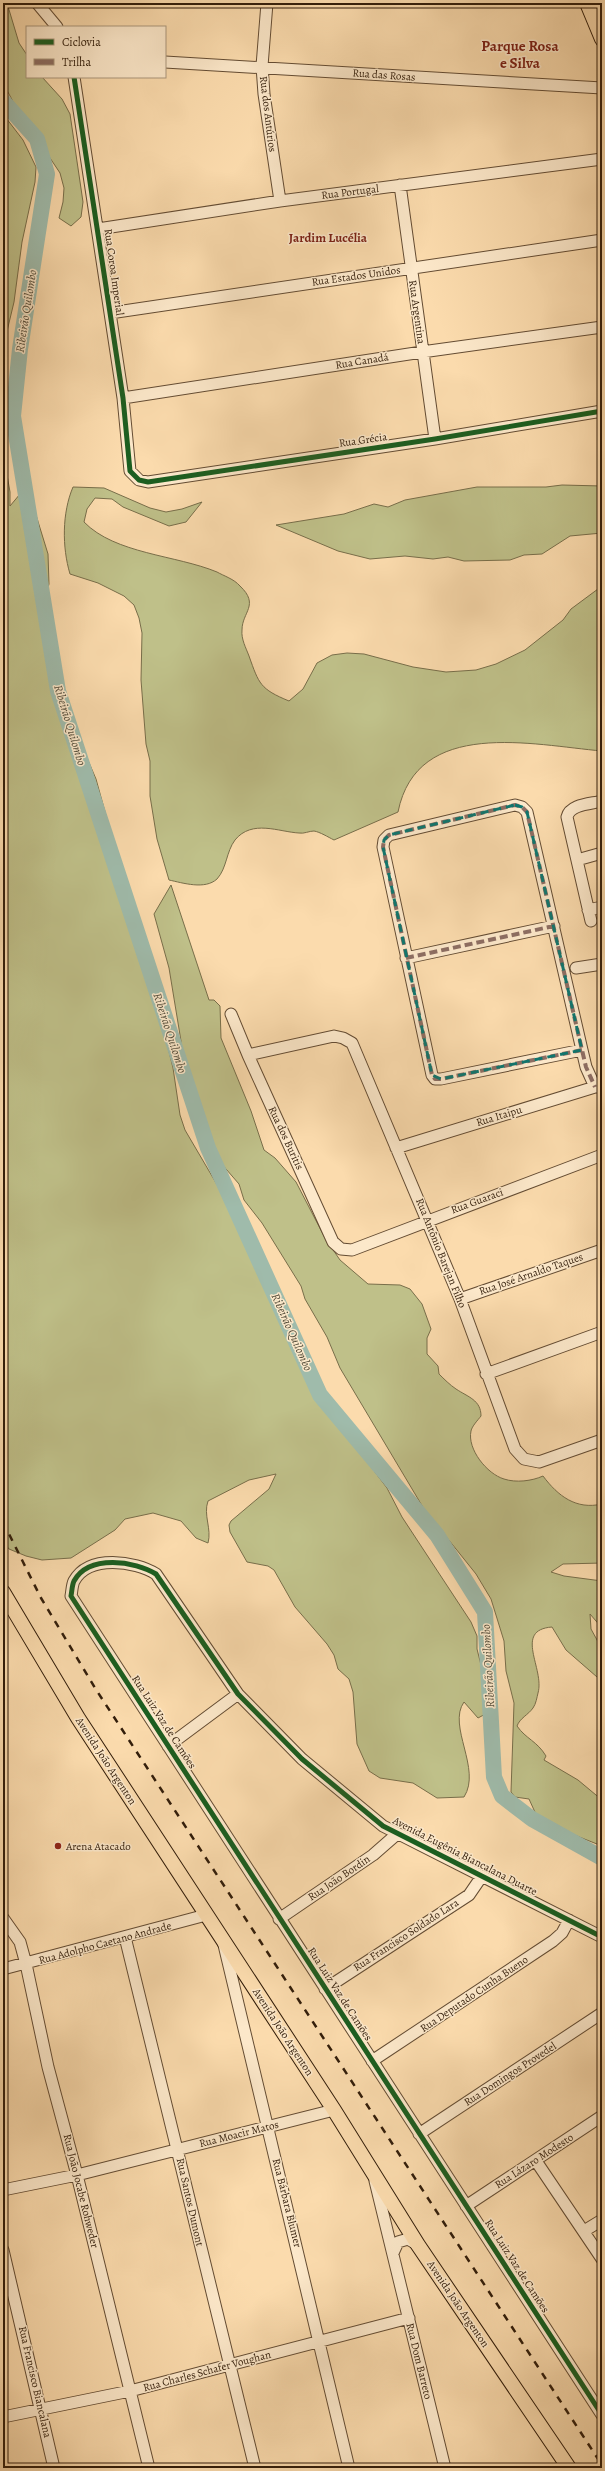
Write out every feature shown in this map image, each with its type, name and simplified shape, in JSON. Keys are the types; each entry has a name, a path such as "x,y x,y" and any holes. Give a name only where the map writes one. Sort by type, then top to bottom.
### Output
{"main road":[{"path":"587,3 602,39"},
{"name":"Avenida João Argenton","path":"3,1592 7,1609 334,2110 418,2245 569,2468"}],"street":[{"path":"37,3 56,26"},
{"name":"Rua dos Antúrios","path":"267,3 262,66 264,94 280,200"},
{"name":"Rua das Rosas","path":"166,62 262,66 602,88"},
{"name":"Rua Coroa Imperial","path":"74,78 123,398 130,471"},
{"name":"Rua Portugal","path":"98,229 280,200 602,159"},
{"name":"Rua Argentina","path":"400,185 410,268 435,439"},
{"name":"Rua Estados Unidos","path":"110,313 602,240"},
{"name":"Rua Canadá","path":"123,398 422,352 602,327"},
{"name":"Rua Grécia","path":"130,471 139,480 148,482 435,439 602,411"},
{"path":"602,801 572,808 568,812 589,916 602,907"},
{"path":"582,1050 435,1079 432,1075 406,958 383,847 384,840 389,836 515,805 522,807 527,812 586,1067 599,1087"},
{"path":"577,860 602,853"},
{"path":"406,958 554,926"},
{"path":"576,968 602,965"},
{"name":"Rua dos Buritis","path":"232,1014 248,1055 333,1242 341,1249 352,1250"},
{"name":"Rua Antônio Barejan Filho","path":"248,1055 334,1036 344,1038 352,1043 428,1220 460,1299 486,1374 515,1449 524,1459 539,1462 602,1440"},
{"name":"Rua Itaipu","path":"396,1148 599,1087"},
{"name":"Rua Guaraci","path":"352,1250 602,1154"},
{"name":"Rua José Arnaldo Taques","path":"460,1299 602,1250"},
{"path":"486,1374 602,1332"},
{"name":"Avenida Eugênia Biancalana Duarte","path":"74,1581 85,1569 104,1563 136,1565 156,1574 238,1694 302,1759 383,1826 602,1937"},
{"name":"Rua Luiz Vaz de Camões","path":"74,1581 71,1596 418,2134 602,2415"},
{"path":"168,1746 238,1694"},
{"name":"Rua João Bordin","path":"279,1918 373,1855 397,1834"},
{"name":"Rua Francisco Soldado Lara","path":"325,1989 468,1895 482,1876"},
{"name":"Rua Adolpho Caetano Andrade","path":"3,1969 206,1915"},
{"name":"Rua João Jocabe Rohweder","path":"3,1918 20,1942 26,1964 48,2067 77,2175 149,2468"},
{"name":"Rua Deputado Cunha Bueno","path":"372,2061 553,1941 562,1932 569,1920"},
{"name":"Rua Santos Dumont","path":"125,1937 178,2149 254,2468"},
{"name":"Rua Bárbara Blumer","path":"222,1939 320,2342 349,2468"},
{"name":"Rua Domingos Provedel","path":"418,2134 602,2013"},
{"name":"Rua Moacir Matos","path":"3,2190 77,2175 334,2110"},
{"name":"Rua Lázaro Modesto","path":"466,2206 602,2116"},
{"path":"536,2161 602,2259"},
{"name":"Rua Dom Barreto","path":"374,2176 445,2468"},
{"path":"584,2231 602,2220"},
{"path":"393,2254 398,2242 408,2239 418,2245"},
{"name":"Rua Francisco Biancalana","path":"3,2250 54,2468"},
{"name":"Rua Charles Schafer Voughan","path":"3,2418 130,2391 409,2318"}],"highlighted area":[{"path":"515,805 522,807 527,812 582,1050 441,1079 432,1075 383,847 384,840 389,835"}],"green space":[{"path":"3,3 7,3 19,43 26,54 26,78 43,78 62,99 70,114 83,202 81,217 71,226 59,218 63,202 64,188 60,173 16,107 3,83"},
{"path":"3,114 23,140 36,167 35,182 22,242 14,302 3,348"},
{"path":"3,452 10,492 10,506 20,494 27,496 32,502 48,554 49,584 43,606 47,638 67,711 96,779 115,848 141,926 144,949 173,1068 180,1115 185,1130 219,1188 229,1199 247,1240 291,1322 301,1349 331,1414 387,1488 402,1517 471,1622 477,1636 477,1649 493,1713 491,1711 478,1718 464,1702 460,1712 459,1723 469,1774 468,1786 464,1797 437,1798 413,1783 380,1778 369,1771 357,1744 353,1692 349,1679 338,1669 334,1655 327,1644 295,1607 274,1570 268,1566 247,1562 230,1532 229,1525 231,1521 269,1489 276,1474 249,1480 208,1501 206,1512 209,1532 208,1543 196,1538 181,1521 153,1513 125,1519 115,1530 71,1558 42,1560 26,1556 9,1549 3,1541"},
{"path":"562,485 602,486 602,533 570,536 542,554 524,555 510,560 464,561 448,557 433,559 405,556 370,559 338,551 276,525 344,514 374,504 388,507 405,500 477,487 546,487"},
{"path":"73,487 104,488 150,508 166,512 182,509 202,502 186,522 169,526 123,507 112,499 95,498 87,509 84,522 97,533 112,541 147,553 201,566 217,572 238,584 249,598 249,604 243,624 242,637 255,673 266,689 289,701 303,689 317,663 332,655 347,653 364,654 413,667 446,672 476,670 496,664 525,650 563,620 571,609 602,586 602,751 512,743 481,744 453,749 428,762 409,782 398,812 334,840 314,831 301,833 266,828 249,830 235,840 225,865 217,879 200,885 169,880 157,839 150,796 150,761 146,744 141,680 142,633 139,618 134,605 124,596 98,583 70,574 67,564 64,530 69,497"},
{"path":"171,885 209,1000 214,1000 220,1006 221,1038 251,1111 264,1150 275,1158 296,1182 325,1238 340,1260 368,1284 400,1285 410,1289 422,1304 431,1329 427,1338 427,1354 438,1366 439,1374 447,1382 479,1406 481,1416 471,1431 472,1445 475,1453 491,1472 504,1479 514,1481 524,1481 543,1476 555,1490 568,1500 584,1505 602,1504 602,1563 563,1564 551,1572 564,1576 602,1581 602,1628 590,1614 591,1629 602,1649 602,1678 597,1677 566,1650 552,1627 540,1630 534,1635 532,1643 539,1683 537,1698 533,1708 517,1726 543,1751 546,1756 544,1760 578,1780 602,1800 602,1846 539,1821 529,1799 515,1797 511,1792 514,1703 506,1671 504,1641 491,1599 476,1574 424,1509 340,1368 327,1337 305,1299 301,1286 262,1223 244,1200 239,1184 213,1154 197,1121 180,1056 181,1041 169,968 154,914"}],"waterway":[{"name":"Ribeirão Quilombo","path":"3,101 37,139 47,174 20,349 13,416 58,691 208,1148 320,1395 437,1535 485,1612 494,1777 502,1796 532,1819 602,1858"}],"railway":[{"path":"3,1522 41,1598 95,1688 602,2465"}],"marked path":[{"path":"582,1050 435,1079 432,1075 383,847 384,840 389,835 515,805 522,807 527,812 586,1067 595,1087"},
{"path":"406,958 554,926"}],"cycle path":[{"path":"74,78 123,398 130,471 139,480 148,482 435,439 602,411"},
{"path":"602,1937 383,1826 302,1759 238,1694 156,1574 147,1569 125,1563 101,1563 81,1572 74,1581 71,1596 602,2415"}],"place":[{"name":"Arena Atacado","path":"58,1846"}],"district":[{"name":"Parque Rosa e Silva","path":"520,54"},
{"name":"Jardim Lucélia","path":"328,237"}]}
